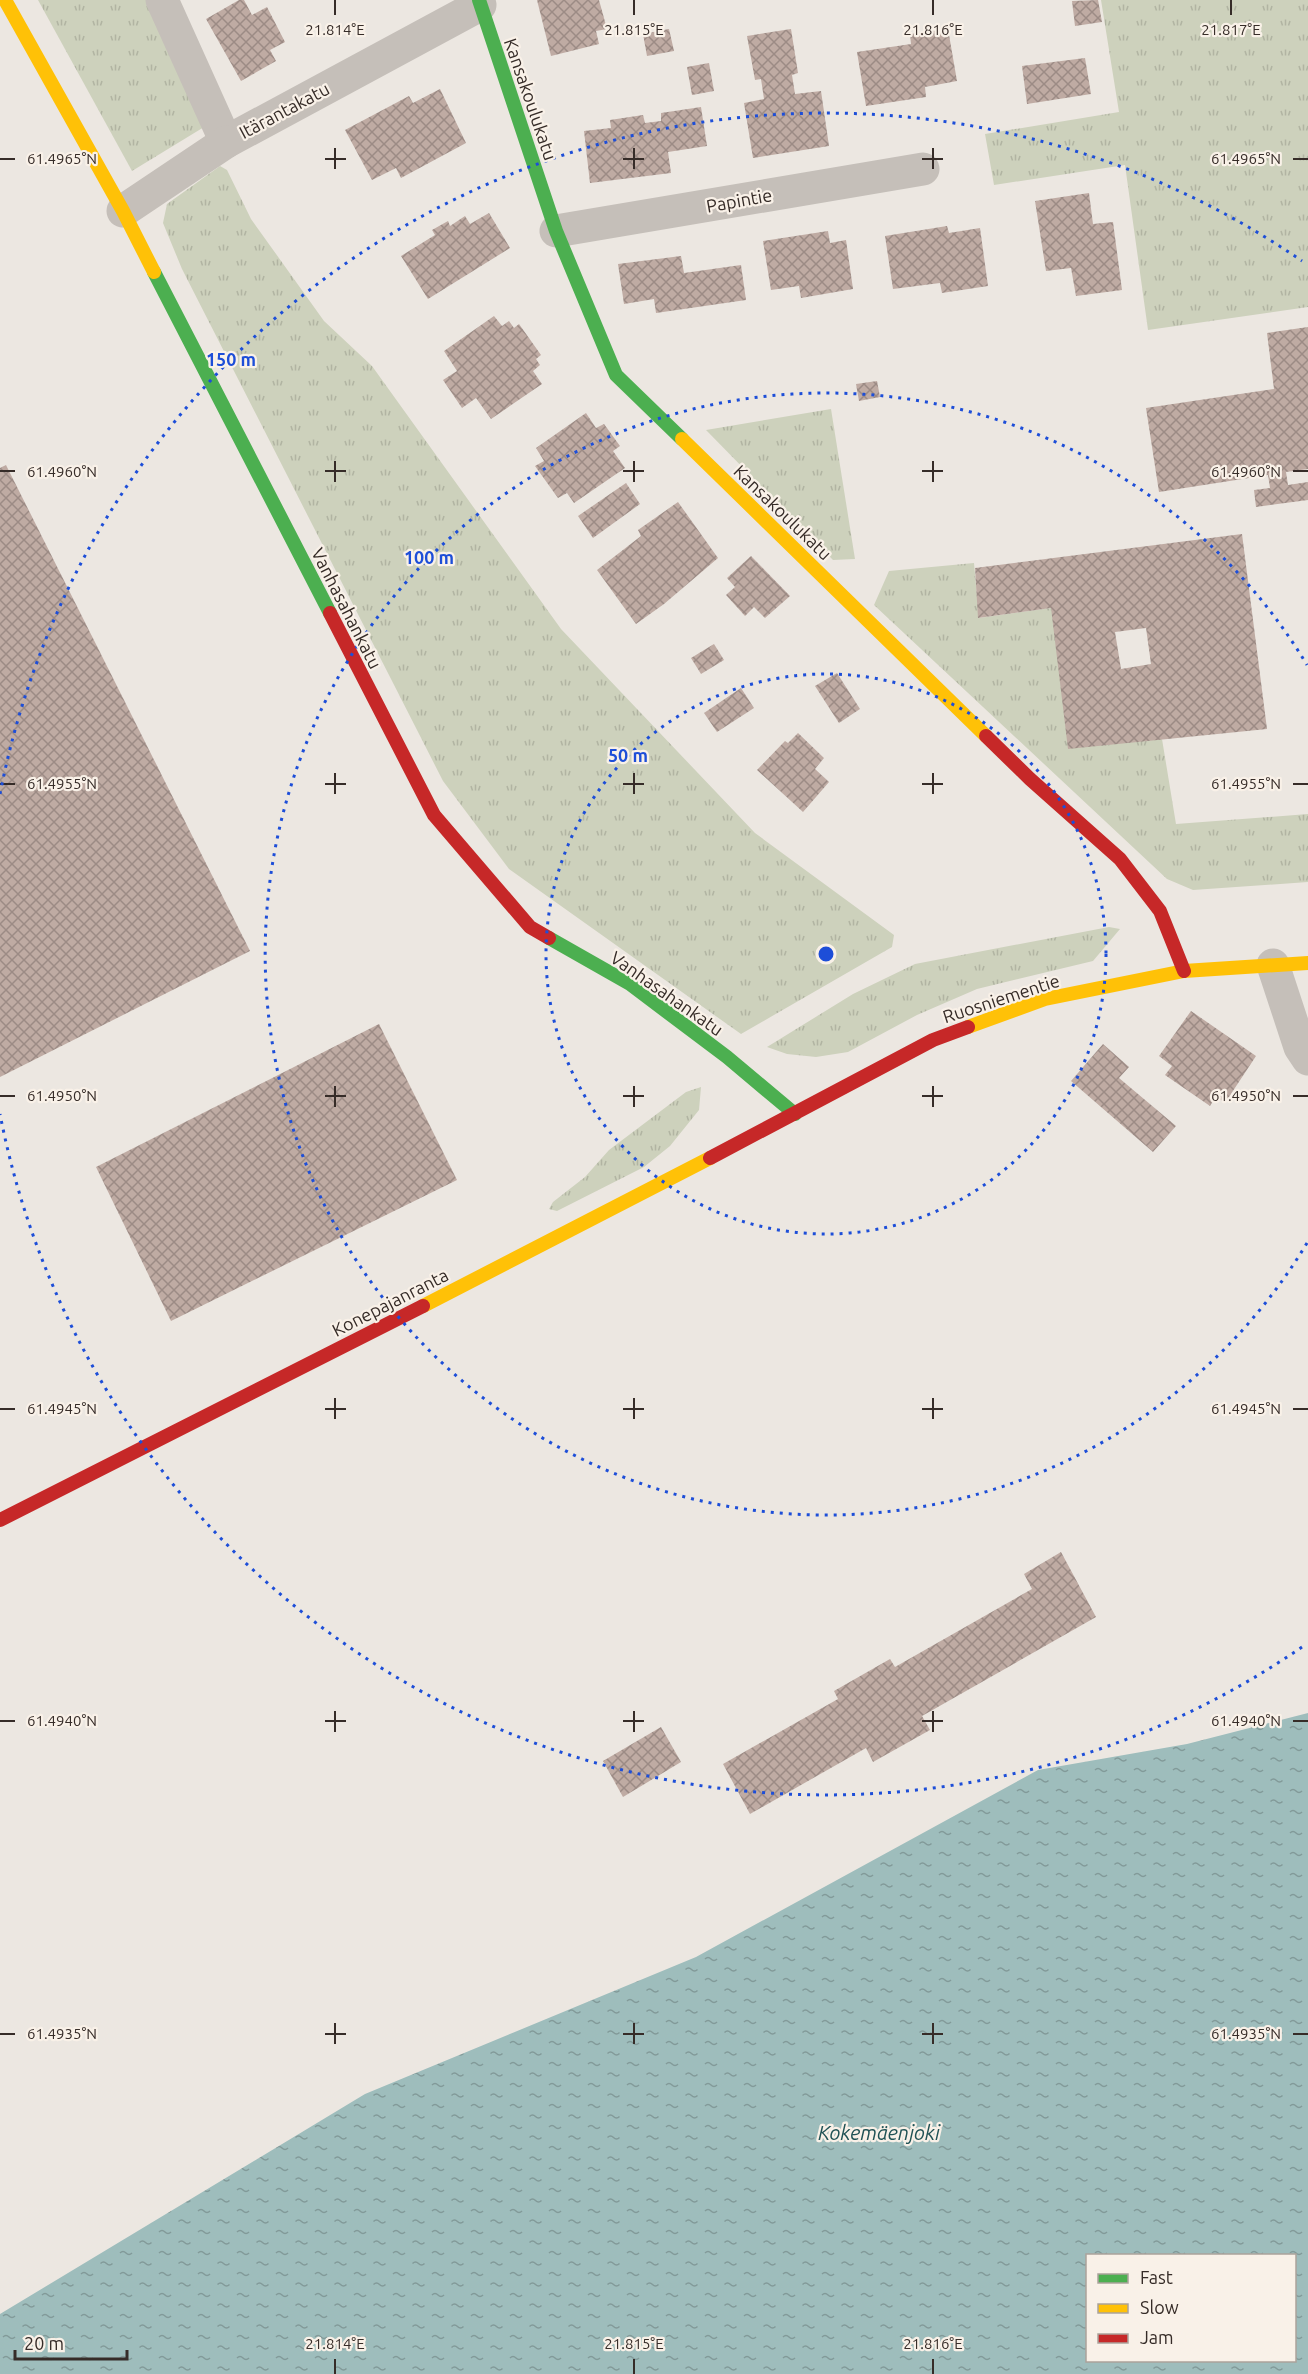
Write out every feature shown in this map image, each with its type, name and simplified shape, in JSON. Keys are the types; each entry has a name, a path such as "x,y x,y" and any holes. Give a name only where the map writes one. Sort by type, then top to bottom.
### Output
{"street":[{"name":"Vanhasahankatu","path":"5,0 123,211 434,815 530,927 630,984 727,1058 795,1114"},
{"name":"Itärantakatu","path":"162,0 226,142 479,3"},
{"name":"Kansakoulukatu","path":"479,3 556,231 616,375 1030,779 1120,859 1160,911 1184,971"},
{"path":"123,211 226,142"},
{"name":"Papintie","path":"556,231 922,170"},
{"name":"Ruosniementie","path":"795,1114 933,1040 1045,999 1184,971 1308,963"},
{"path":"1273,965 1299,1047 1308,1059"},
{"name":"Konepajanranta","path":"0,1520 630,1201 795,1114"}],"green space":[{"path":"38,0 150,0 209,124 132,171"},
{"path":"1101,0 1308,0 1308,307 1148,330 1125,165 994,185 985,134 1119,112"},
{"path":"220,166 227,170 251,219 324,321 372,366 561,629 755,833 894,935 892,947 741,1034 509,869 443,781 182,269 163,223 167,204"},
{"path":"831,409 855,559 833,560 706,430"},
{"path":"974,563 979,618 1051,608 1162,739 1176,824 1308,814 1308,882 1193,890 1167,879 874,605 889,571"},
{"path":"1109,927 1120,929 1093,961 977,989 917,1015 848,1052 816,1057 787,1054 767,1047 853,994 915,964"},
{"path":"701,1087 699,1110 670,1146 644,1167 557,1211 549,1209 553,1202 585,1177 609,1150 686,1092"}],"water":[{"name":"Kokemäenjoki","path":"1308,1713 1308,2374 0,2374 0,2314 365,2094 696,1957 1038,1770 1187,1744"}],"building":[{"path":"239,0 244,0 252,15 267,7 285,42 270,50 276,61 241,81 206,19"},
{"path":"537,0 599,0 607,29 596,31 599,44 551,56"},
{"path":"1098,0 1102,22 1075,26 1072,1"},
{"path":"669,29 674,51 647,56 643,34"},
{"path":"791,29 798,73 792,75 795,94 821,91 829,146 753,158 744,103 764,99 761,79 755,80 747,36"},
{"path":"948,29 957,81 925,87 926,97 866,106 857,52 911,44 910,34"},
{"path":"1085,58 1091,94 1027,104 1022,66"},
{"path":"709,63 714,91 692,95 687,67"},
{"path":"440,89 466,143 401,178 396,168 372,180 345,130 409,96 413,103"},
{"path":"701,107 707,146 668,152 671,173 590,183 584,131 611,128 610,120 643,115 645,123 661,121 661,113"},
{"path":"1089,193 1093,224 1113,222 1122,290 1076,296 1071,268 1046,271 1035,201"},
{"path":"489,213 510,248 428,299 401,256 435,235 432,230 448,221 450,226 465,216 470,224"},
{"path":"947,226 949,233 980,228 988,286 942,293 940,283 893,289 885,236"},
{"path":"828,231 830,243 846,240 853,289 801,298 799,286 771,290 763,241"},
{"path":"681,256 684,273 741,265 746,300 656,313 654,299 624,304 618,264"},
{"path":"494,316 502,326 509,321 514,328 519,324 541,355 536,359 540,365 533,371 542,384 491,419 476,398 462,408 443,380 457,371 444,351"},
{"path":"1308,327 1308,469 1286,472 1288,485 1308,482 1308,500 1256,507 1254,490 1270,488 1268,475 1159,492 1146,408 1274,389 1267,333"},
{"path":"877,381 880,397 859,401 856,384"},
{"path":"586,413 596,428 604,424 620,446 613,451 625,468 574,503 567,493 558,498 535,466 544,461 536,448"},
{"path":"6,465 250,951 0,1077 0,468"},
{"path":"626,483 640,504 593,538 578,516"},
{"path":"678,502 718,558 664,604 636,624 597,570 641,536 638,530"},
{"path":"1242,534 1267,729 1068,749 1051,608 978,618 975,568","holes":["1146,628 1151,664 1121,669 1115,632"]},
{"path":"751,556 790,596 765,618 754,607 745,616 726,595 735,587 727,578"},
{"path":"714,644 724,660 701,674 691,658"},
{"path":"837,673 860,709 839,723 815,686"},
{"path":"741,688 754,708 717,732 704,713"},
{"path":"798,733 824,758 815,769 829,782 803,812 757,770 785,741 788,743"},
{"path":"1191,1011 1256,1056 1225,1103 1216,1096 1210,1106 1165,1075 1172,1066 1159,1056"},
{"path":"379,1024 457,1180 171,1321 96,1167"},
{"path":"1103,1044 1129,1067 1119,1078 1176,1126 1153,1152 1071,1081"},
{"path":"1061,1552 1096,1617 922,1716 930,1730 873,1762 866,1748 750,1814 723,1764 838,1699 834,1691 890,1659 895,1667 1032,1589 1024,1574"},
{"path":"661,1727 681,1762 623,1797 603,1761"}],"traffic: fast":[{"path":"479,0 556,231 616,375 682,439"},
{"path":"154,272 330,613"},
{"path":"549,938 630,984 727,1057 795,1114"}],"traffic: slow":[{"path":"5,0 123,211 154,272"},
{"path":"682,439 986,736"},
{"path":"968,1027 1045,999 1184,971 1308,963"},
{"path":"423,1306 710,1158"}],"traffic: jam":[{"path":"330,613 434,815 530,927 549,938"},
{"path":"986,736 1030,779 1120,859 1160,911 1184,971"},
{"path":"710,1158 933,1040 968,1027"},
{"path":"0,1520 423,1306"}]}
